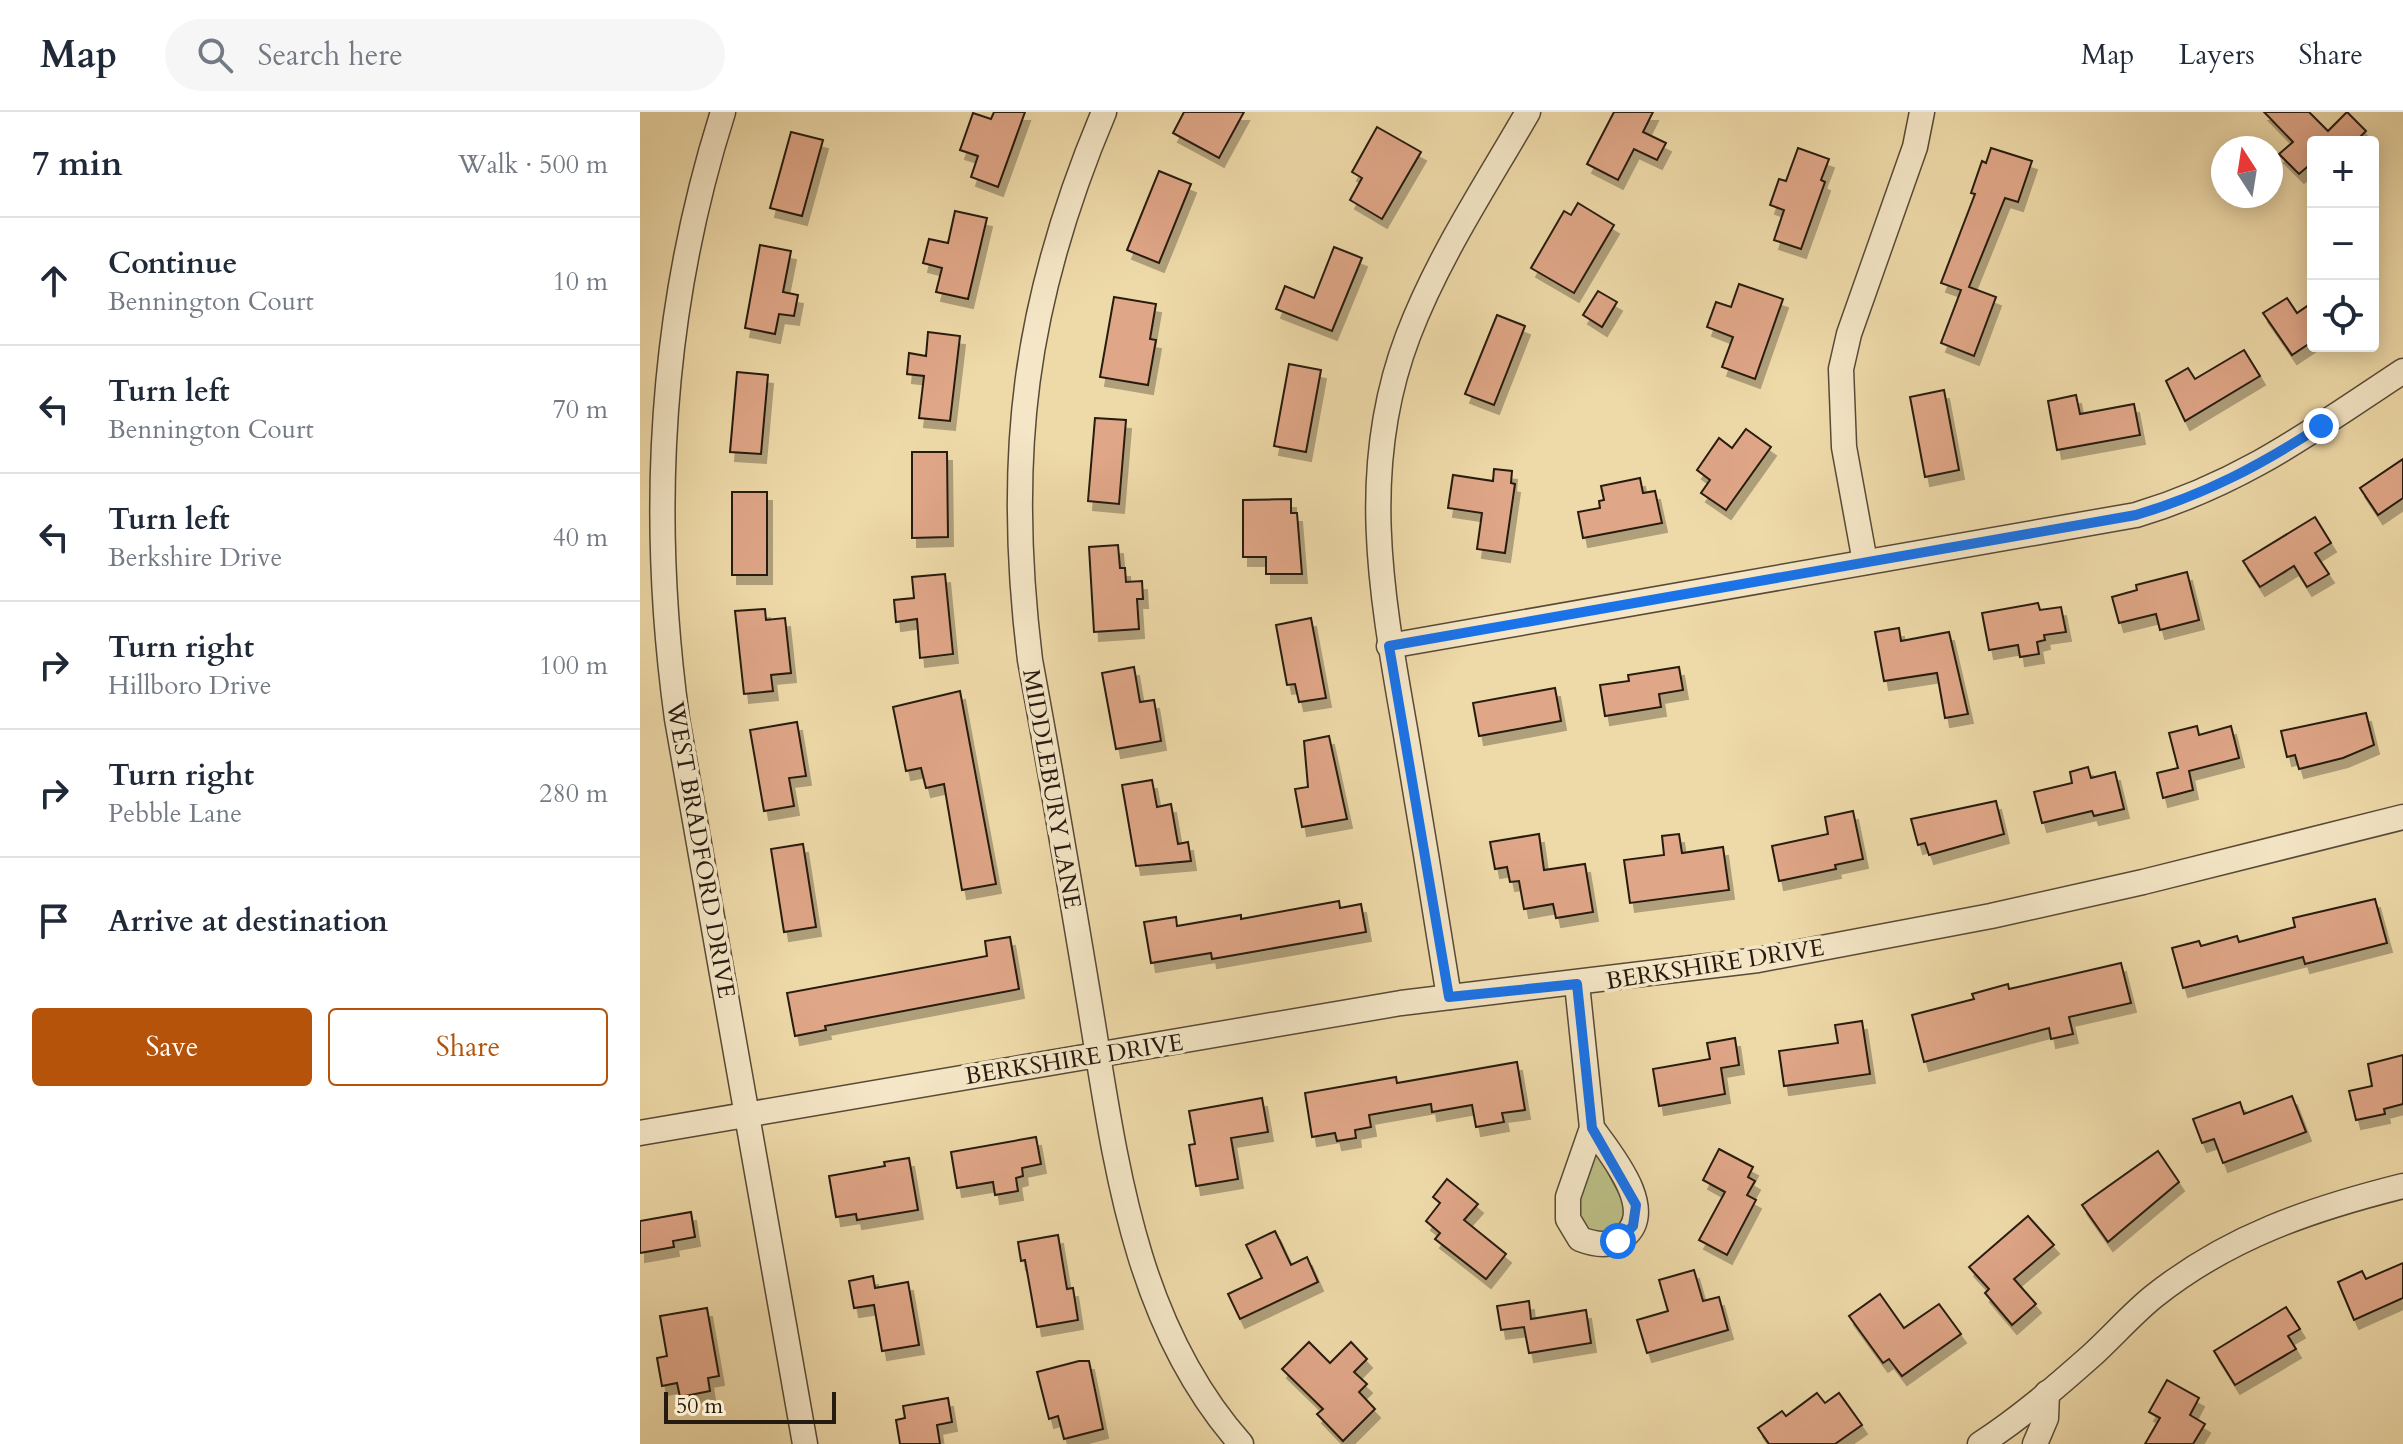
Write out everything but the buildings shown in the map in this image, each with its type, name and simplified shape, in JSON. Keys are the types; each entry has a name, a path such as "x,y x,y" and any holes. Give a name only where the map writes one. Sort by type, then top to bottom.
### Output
{"street":[{"name":"WEST BRADFORD DRIVE","path":"723,112 688,245 668,375 660,506 665,618 677,719 805,1444"},
{"name":"MIDDLEBURY LANE","path":"1104,112 1071,196 1040,302 1027,375 1018,508 1020,580 1030,660 1130,1229 1170,1341 1186,1369 1241,1444"},
{"path":"1449,997 1389,646 1376,522 1378,472 1390,397 1408,337 1427,293 1528,112"},
{"path":"1865,562 1844,447 1841,369 1849,334 1915,147 1922,112"},
{"path":"1389,646 2069,529 2192,498 2267,460 2403,371"},
{"name":"BERKSHIRE DRIVE","path":"640,1133 1449,997 1758,960 1991,916 2143,882 2403,817"},
{"path":"1577,984 1592,1128"},
{"path":"1980,1444 2047,1393 2152,1298 2238,1241 2329,1205 2403,1186"},
{"path":"2035,1444 2046,1418 2047,1393"}],"green space":[{"path":"1597,1152 1628,1210 1615,1233 1590,1234 1578,1221 1579,1198 1590,1156"}],"route":[{"path":"1618,1241 1633,1226 1637,1216 1636,1205 1632,1192 1592,1128 1577,984 1449,997 1389,646 2136,515 2192,498 2229,481 2321,426"}]}
